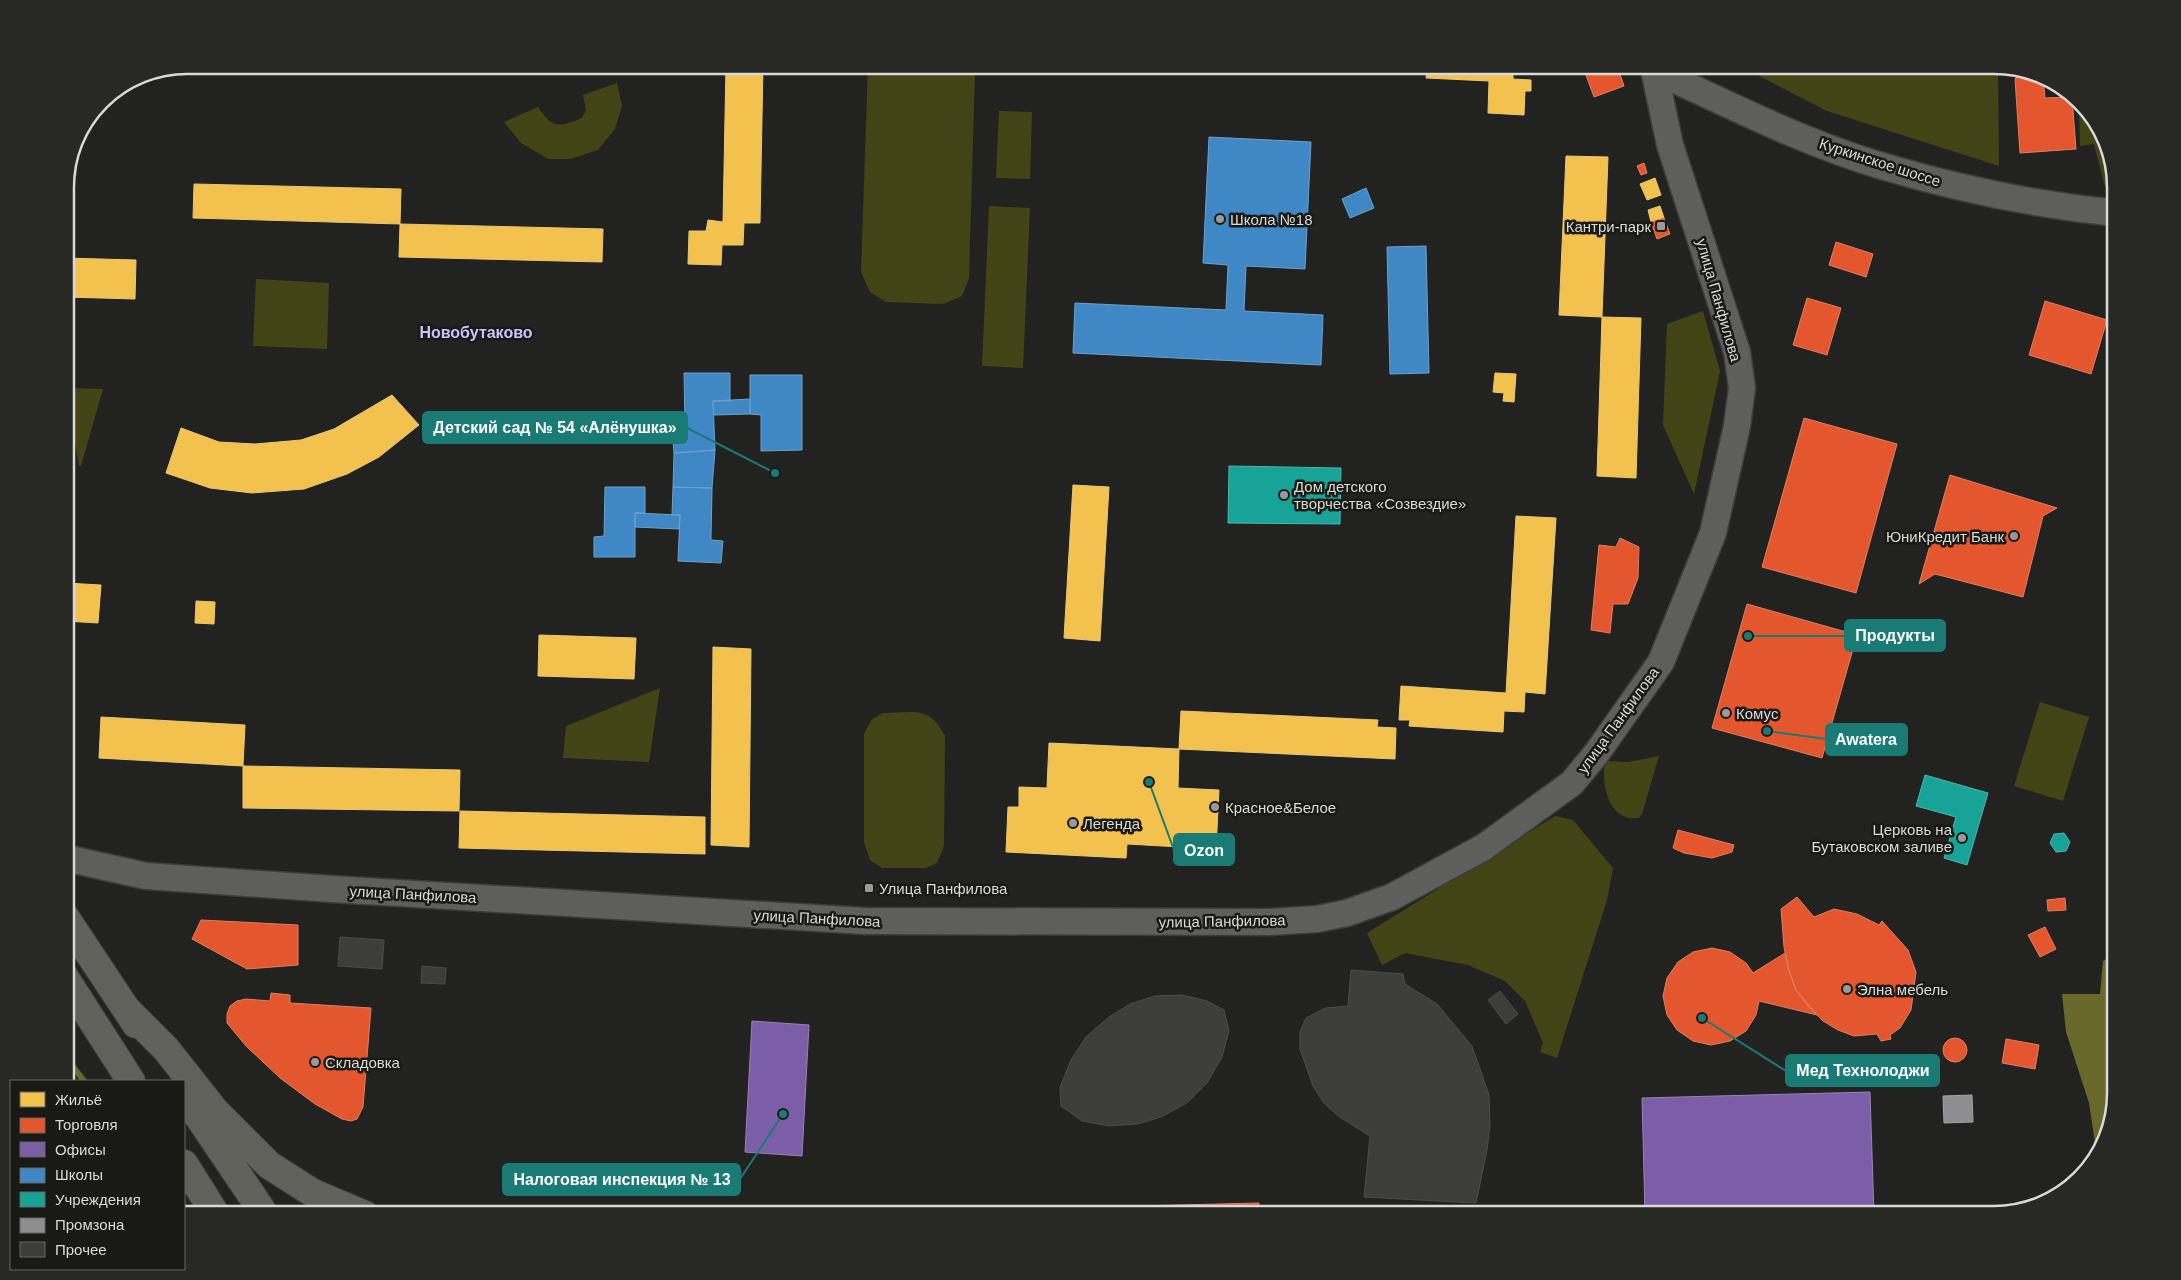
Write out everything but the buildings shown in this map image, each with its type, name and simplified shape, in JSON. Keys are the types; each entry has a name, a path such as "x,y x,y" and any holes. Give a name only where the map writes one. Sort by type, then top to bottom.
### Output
{"main road":[{"path":"74,931 173,1080"},
{"path":"74,992 130,1080"},
{"path":"126,1009 166,1049 214,1111 269,1165 313,1193 344,1206"},
{"path":"74,1020 126,1080"},
{"path":"185,1096 259,1206"},
{"path":"185,1166 210,1206"}],"street":[{"name":"улица Панфилова","path":"74,860 146,876 865,921 1270,922 1316,919 1347,913 1392,897 1484,847 1572,783 1596,754 1661,662 1713,533 1737,426 1742,388 1737,352 1670,145 1655,74"},
{"name":"Куркинское шоссе","path":"1667,74 1825,146 1882,166 1951,185 2031,203 2107,212"}],"shaded area":[{"path":"868,74 975,74 969,278 962,296 943,304 886,302 870,292 861,272"},
{"path":"1755,74 1998,74 1999,166 1827,111"},
{"path":"617,83 622,106 615,129 598,150 570,159 548,159 521,143 504,122 538,107 548,119 557,124 574,121 582,118 586,110 583,95"},
{"path":"999,111 1032,112 1030,179 996,178"},
{"path":"2079,113 2096,137 2105,165 2107,187 2105,187 2094,144 2080,146"},
{"path":"77,161 77,176 74,176"},
{"path":"989,206 1030,208 1023,368 982,366"},
{"path":"256,279 329,283 327,349 253,346"},
{"path":"1703,311 1720,371 1694,494 1663,425 1667,324"},
{"path":"74,388 103,389 81,466 79,466 74,436"},
{"path":"660,688 649,762 563,758 566,726"},
{"path":"2040,702 2089,717 2063,801 2014,786"},
{"path":"912,712 927,715 939,726 945,736 944,846 937,863 926,868 882,868 870,860 864,842 864,734 872,719 883,713"},
{"path":"1659,756 1642,814 1639,818 1628,818 1620,814 1609,800 1606,790 1604,780 1605,761 1628,762"},
{"path":"1555,816 1573,820 1613,868 1607,900 1557,1058 1540,1052 1543,1043 1525,1001 1505,981 1468,965 1405,953 1382,965 1367,933"},
{"path":"2107,959 2107,1093 2103,1122 2095,1144 2089,1103 2066,1032 2062,994 2100,994 2103,961"}],"waterway":[{"path":"74,1068 83,1080"}],"place":[{"name":"Школа №18","path":"1220,219"},
{"name":"Кантри-парк","path":"1661,226"},
{"name":"Детский сад № 54 «Алёнушка»","path":"775,473"},
{"name":"Дом детского творчества «Созвездие»","path":"1284,495"},
{"name":"ЮниКредит Банк","path":"2014,536"},
{"name":"Продукты","path":"1748,636"},
{"name":"Комус","path":"1726,713"},
{"name":"Awatera","path":"1767,731"},
{"name":"Ozon","path":"1149,782"},
{"name":"Красное&Белое","path":"1215,807"},
{"name":"Легенда","path":"1073,823"},
{"name":"Церковь на Бутаковском заливе","path":"1962,838"},
{"name":"Улица Панфилова","path":"869,888"},
{"name":"Элна мебель","path":"1847,989"},
{"name":"Мед Технолоджи","path":"1702,1018"},
{"name":"Складовка","path":"315,1062"},
{"name":"Налоговая инспекция № 13","path":"783,1114"}],"district":[{"name":"Новобутаково","path":"476,332"}]}
